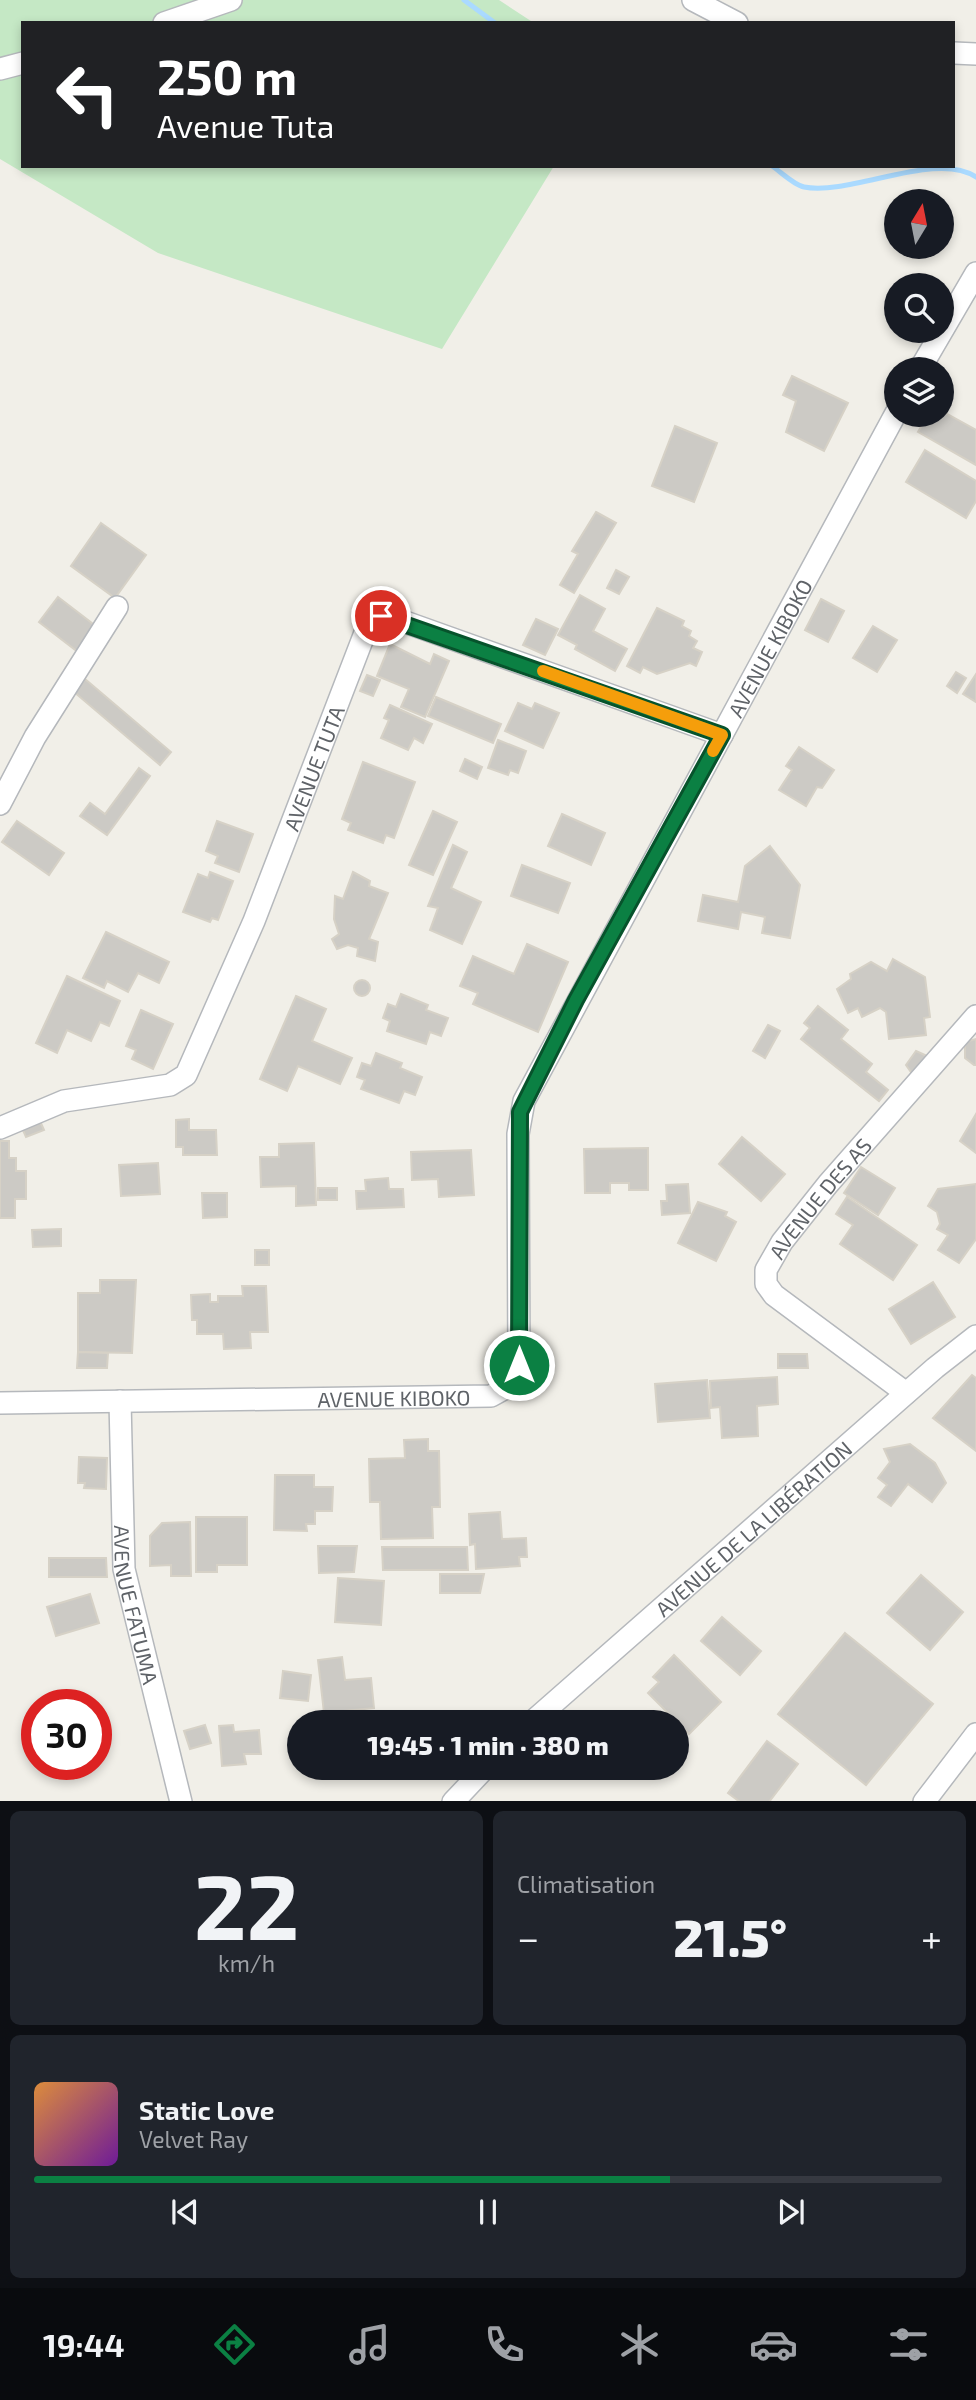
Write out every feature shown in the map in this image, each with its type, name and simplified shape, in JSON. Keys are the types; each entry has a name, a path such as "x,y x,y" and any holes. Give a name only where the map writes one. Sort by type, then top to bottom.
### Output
{"street":[{"path":"170,21 231,0"},
{"path":"693,0 733,21"},
{"path":"955,53 976,54"},
{"path":"0,69 21,64"},
{"path":"927,357 976,273"},
{"name":"AVENUE KIBOKO","path":"0,1403 491,1396 513,1384 519,1365 520,1112 576,1000 888,427"},
{"path":"0,804 34,737 117,607"},
{"name":"AVENUE TUTA","path":"0,1128 64,1101 176,1083 190,1071 254,921 368,625 375,617 391,617 722,735"},
{"name":"AVENUE DES AS","path":"906,1392 774,1295 766,1284 766,1270 771,1257 806,1210 976,1016"},
{"name":"AVENUE DE LA LIBÉRATION","path":"546,1710 906,1392 976,1336"},
{"name":"AVENUE FATUMA","path":"120,1401 124,1569 181,1801"},
{"path":"924,1801 976,1734"},
{"path":"453,1801 473,1780"}],"green space":[{"path":"0,0 499,0 531,21 21,21 21,168 553,168 442,349 158,253 0,159"}],"building":[{"path":"792,376 848,403 824,451 786,432 796,401 783,395"},
{"path":"954,418 976,430 976,465 918,432 921,427 954,427"},
{"path":"675,426 717,443 694,502 652,486"},
{"path":"925,450 976,481 976,501 966,518 906,482"},
{"path":"596,512 616,523 574,593 560,585 578,554 572,551"},
{"path":"101,523 146,555 115,598 71,566"},
{"path":"616,570 629,577 619,594 607,588"},
{"path":"580,595 605,609 593,631 627,649 615,671 575,649 577,645 558,635"},
{"path":"58,597 97,627 78,652 39,622"},
{"path":"821,599 844,611 828,642 805,630"},
{"path":"657,608 684,621 682,626 691,631 689,636 697,641 693,648 702,652 696,666 690,663 657,674 643,667 640,673 627,666"},
{"path":"536,619 558,629 545,655 523,645"},
{"path":"873,626 897,640 877,672 853,658"},
{"path":"390,644 430,664 434,654 449,661 425,717 401,707 409,689 377,676"},
{"path":"956,672 966,678 957,693 947,686"},
{"path":"976,674 976,702 963,694"},
{"path":"367,675 380,680 373,696 360,691"},
{"path":"85,679 171,752 160,765 74,692"},
{"path":"436,697 501,724 493,743 428,716"},
{"path":"518,703 532,709 535,703 559,713 543,748 505,731"},
{"path":"390,705 432,724 423,743 414,738 408,750 381,738 389,720 384,718"},
{"path":"498,740 526,751 518,773 510,770 508,775 488,768"},
{"path":"799,747 834,770 822,788 817,787 806,806 779,790 792,770 786,766"},
{"path":"465,759 482,767 477,779 460,771"},
{"path":"363,762 415,782 394,838 386,835 383,843 348,830 351,823 342,819"},
{"path":"139,768 150,776 107,835 80,816 90,803 105,814"},
{"path":"433,811 457,822 433,875 409,865"},
{"path":"562,814 605,833 591,865 548,846"},
{"path":"17,821 64,853 49,875 2,842"},
{"path":"217,821 253,834 239,872 215,863 218,856 206,851"},
{"path":"453,845 467,852 451,888 481,902 462,944 430,930 438,908 428,906"},
{"path":"770,846 800,885 790,938 762,933 765,917 741,912 738,929 698,921 703,895 738,902 745,866"},
{"path":"522,865 570,883 558,913 511,896"},
{"path":"210,872 233,881 218,920 212,918 210,922 183,912 198,874 208,878"},
{"path":"353,872 370,881 369,886 388,893 369,939 378,942 375,961 357,956 358,948 348,945 337,949 332,939 339,934 334,919 335,896 343,899"},
{"path":"106,932 169,962 159,983 138,973 128,992 107,981 104,988 83,978"},
{"path":"527,944 568,962 538,1032 473,1004 478,993 460,986 473,956 514,974"},
{"path":"893,959 925,977 930,1017 924,1018 926,1035 889,1039 886,1012 880,1008 862,1017 858,1008 848,1013 837,989 851,979 850,974 871,962 887,971"},
{"path":"67,976 120,1001 109,1026 100,1022 91,1041 67,1030 57,1053 36,1043"},
{"path":"359,980 365,980 370,988 368,994 359,996 354,991 354,985"},
{"path":"401,994 428,1005 426,1010 448,1018 441,1036 430,1032 426,1044 387,1031 390,1021 383,1018 388,1004 396,1007"},
{"path":"296,996 326,1009 312,1041 352,1058 340,1084 298,1066 287,1091 260,1079"},
{"path":"818,1006 848,1030 841,1039 872,1064 866,1072 888,1090 879,1101 801,1039 810,1028 804,1023"},
{"path":"141,1010 173,1024 153,1069 132,1059 136,1050 126,1046"},
{"path":"768,1025 780,1031 765,1058 753,1051"},
{"path":"976,1039 974,1065 965,1058 965,1042"},
{"path":"916,1051 927,1056 913,1075 906,1065"},
{"path":"376,1053 402,1063 400,1068 422,1077 415,1095 404,1091 399,1103 361,1089 365,1080 357,1077 362,1063 371,1066"},
{"path":"976,1114 976,1153 960,1141"},
{"path":"189,1119 189,1130 216,1130 217,1155 183,1155 183,1147 176,1147 176,1120"},
{"path":"40,1121 44,1130 26,1137 22,1128"},
{"path":"742,1137 785,1174 761,1201 719,1164"},
{"path":"0,1141 9,1141 9,1158 16,1158 16,1171 26,1171 26,1199 15,1199 15,1218 0,1218"},
{"path":"314,1143 316,1205 296,1206 296,1186 261,1187 260,1157 279,1157 279,1144"},
{"path":"648,1148 648,1190 629,1190 629,1183 610,1183 610,1193 585,1193 584,1149"},
{"path":"471,1150 474,1195 439,1197 438,1179 412,1180 411,1152"},
{"path":"158,1163 160,1194 121,1196 119,1165"},
{"path":"861,1167 895,1188 878,1215 844,1193"},
{"path":"388,1178 389,1189 403,1189 404,1207 357,1209 356,1191 366,1191 365,1180"},
{"path":"688,1184 690,1213 662,1215 661,1201 667,1201 666,1185"},
{"path":"976,1184 976,1239 959,1263 938,1250 948,1235 937,1229 940,1224 937,1212 928,1206 938,1189"},
{"path":"318,1188 337,1188 337,1200 318,1200"},
{"path":"202,1193 227,1193 227,1217 203,1218"},
{"path":"847,1197 917,1245 893,1280 840,1244 853,1225 836,1214"},
{"path":"698,1202 727,1212 725,1216 736,1222 716,1261 678,1243"},
{"path":"61,1229 61,1246 33,1247 32,1230"},
{"path":"255,1250 269,1250 269,1265 255,1265"},
{"path":"100,1280 136,1280 132,1353 78,1352 78,1293 100,1293"},
{"path":"933,1282 955,1317 911,1344 889,1309"},
{"path":"242,1286 266,1286 268,1332 250,1332 251,1348 224,1349 223,1334 197,1334 197,1320 192,1320 191,1295 210,1294 210,1302 218,1302 218,1296 243,1296"},
{"path":"78,1352 108,1353 107,1368 77,1368"},
{"path":"778,1354 807,1354 808,1368 778,1368"},
{"path":"972,1375 976,1378 976,1451 933,1418"},
{"path":"777,1377 778,1404 757,1406 758,1436 722,1438 720,1407 711,1408 710,1381"},
{"path":"707,1380 710,1418 658,1422 655,1384"},
{"path":"428,1439 428,1451 439,1451 440,1507 432,1507 433,1538 381,1539 380,1502 370,1502 369,1459 405,1458 404,1440"},
{"path":"910,1444 935,1463 946,1483 932,1502 908,1484 891,1506 878,1497 887,1485 878,1478 890,1462 884,1449"},
{"path":"79,1457 107,1458 106,1489 84,1488 85,1483 78,1483"},
{"path":"275,1475 314,1475 314,1487 333,1487 332,1511 315,1511 315,1524 306,1524 307,1531 274,1530"},
{"path":"500,1512 502,1539 526,1538 527,1557 519,1557 520,1566 476,1569 475,1544 470,1545 469,1514"},
{"path":"196,1517 247,1517 247,1565 217,1565 217,1572 196,1572"},
{"path":"190,1522 191,1576 171,1576 171,1565 150,1566 150,1536 162,1523"},
{"path":"318,1546 357,1546 354,1572 319,1573"},
{"path":"382,1547 467,1547 468,1570 383,1570"},
{"path":"49,1558 106,1558 107,1577 49,1577"},
{"path":"440,1574 484,1574 480,1593 440,1593"},
{"path":"921,1575 963,1612 930,1650 887,1613"},
{"path":"338,1578 384,1581 381,1625 335,1622"},
{"path":"90,1594 99,1623 56,1636 47,1607"},
{"path":"722,1617 761,1651 740,1675 701,1641"},
{"path":"845,1633 933,1704 866,1785 778,1714"},
{"path":"674,1655 721,1702 689,1734 689,1710 665,1710 648,1693 659,1682 653,1677"},
{"path":"342,1657 345,1680 371,1678 374,1708 324,1710 318,1660"},
{"path":"283,1671 311,1675 308,1701 280,1698"},
{"path":"205,1725 211,1743 190,1749 184,1731"},
{"path":"233,1725 234,1732 259,1730 261,1754 244,1754 246,1764 222,1766 219,1726"},
{"path":"767,1741 798,1764 770,1801 739,1801 728,1793"}],"waterway":[{"path":"464,0 492,21"},
{"path":"775,168 800,186 823,188 939,168"},
{"path":"939,168 959,170 976,177"}],"slow traffic":[{"path":"543,671 722,735 713,751"}],"route":[{"path":"381,616 391,617 722,735 576,1000 520,1112 519,1365"}]}
